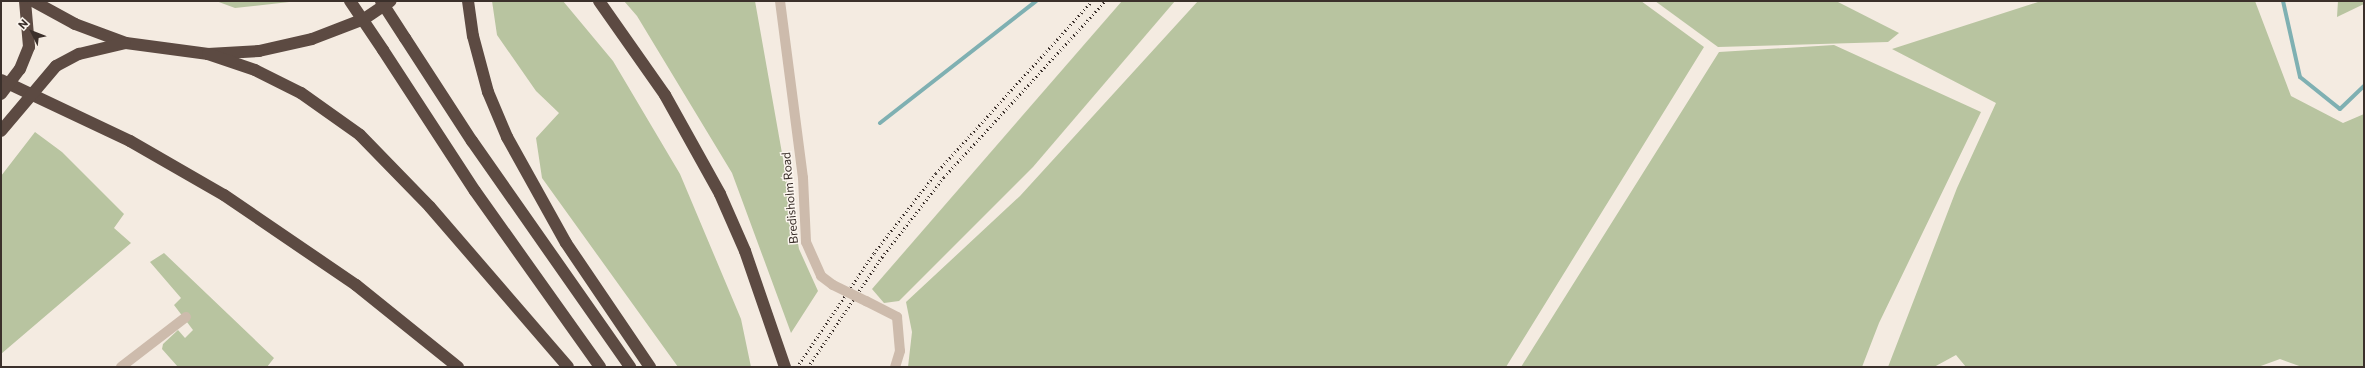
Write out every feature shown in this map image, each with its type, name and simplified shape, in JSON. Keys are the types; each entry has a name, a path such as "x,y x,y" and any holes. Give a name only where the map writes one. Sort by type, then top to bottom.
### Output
{"highway":[{"path":"1,94 20,69 28,48 30,34 25,1"},
{"path":"33,1 75,24 126,43 208,54 259,51 312,39 364,18 391,1"},
{"path":"350,1 488,210 600,367"},
{"path":"381,1 476,148 630,367"},
{"path":"468,1 473,36 486,85 506,138 566,243 650,367"},
{"path":"599,1 635,49 690,136 745,251 785,367"},
{"path":"1,131 56,66 79,54 126,43"},
{"path":"208,54 254,70 301,93 360,135 430,206 568,367"},
{"path":"1,80 130,141 224,195 356,285 458,367"}],"street":[{"name":"Bredisholm Road","path":"780,1 803,178 806,242 821,276 833,285 897,317 900,351 895,367"},
{"path":"121,367 186,317"}],"green space":[{"path":"216,1 298,1 235,8"},
{"path":"492,1 563,1 613,61 680,174 741,319 751,367 678,367 542,178 536,138 559,113 536,91 497,35"},
{"path":"624,1 755,1 799,249 818,291 791,333 732,173 637,16"},
{"path":"1122,1 1175,1 1033,167 899,301 884,303 872,289"},
{"path":"1198,1 1641,1 1704,47 1506,367 908,367 912,332 906,302 1020,196"},
{"path":"1655,1 1836,1 1899,33 1888,42 1718,47"},
{"path":"2041,1 2255,1 2291,96 2343,123 2364,114 2364,367 2302,367 2280,359 2258,367 1966,367 1956,355 1934,367 1888,367 1957,188 1996,103 1892,49"},
{"path":"2338,1 2364,1 2364,4 2337,17"},
{"path":"1834,45 1981,112 1879,323 1862,367 1521,367 1719,52"},
{"path":"35,132 62,152 124,214 114,228 131,243 1,354 1,176"},
{"path":"164,253 274,358 267,367 178,367 162,349 163,344 178,330 185,338 193,330 174,305 181,298 150,262"}],"waterway":[{"path":"880,123 1036,1"},
{"path":"2283,1 2300,77 2340,109 2364,86"}],"railway":[{"path":"797,367 874,253 936,173 1092,1"},
{"path":"808,367 882,257 944,177 1105,1"}]}
